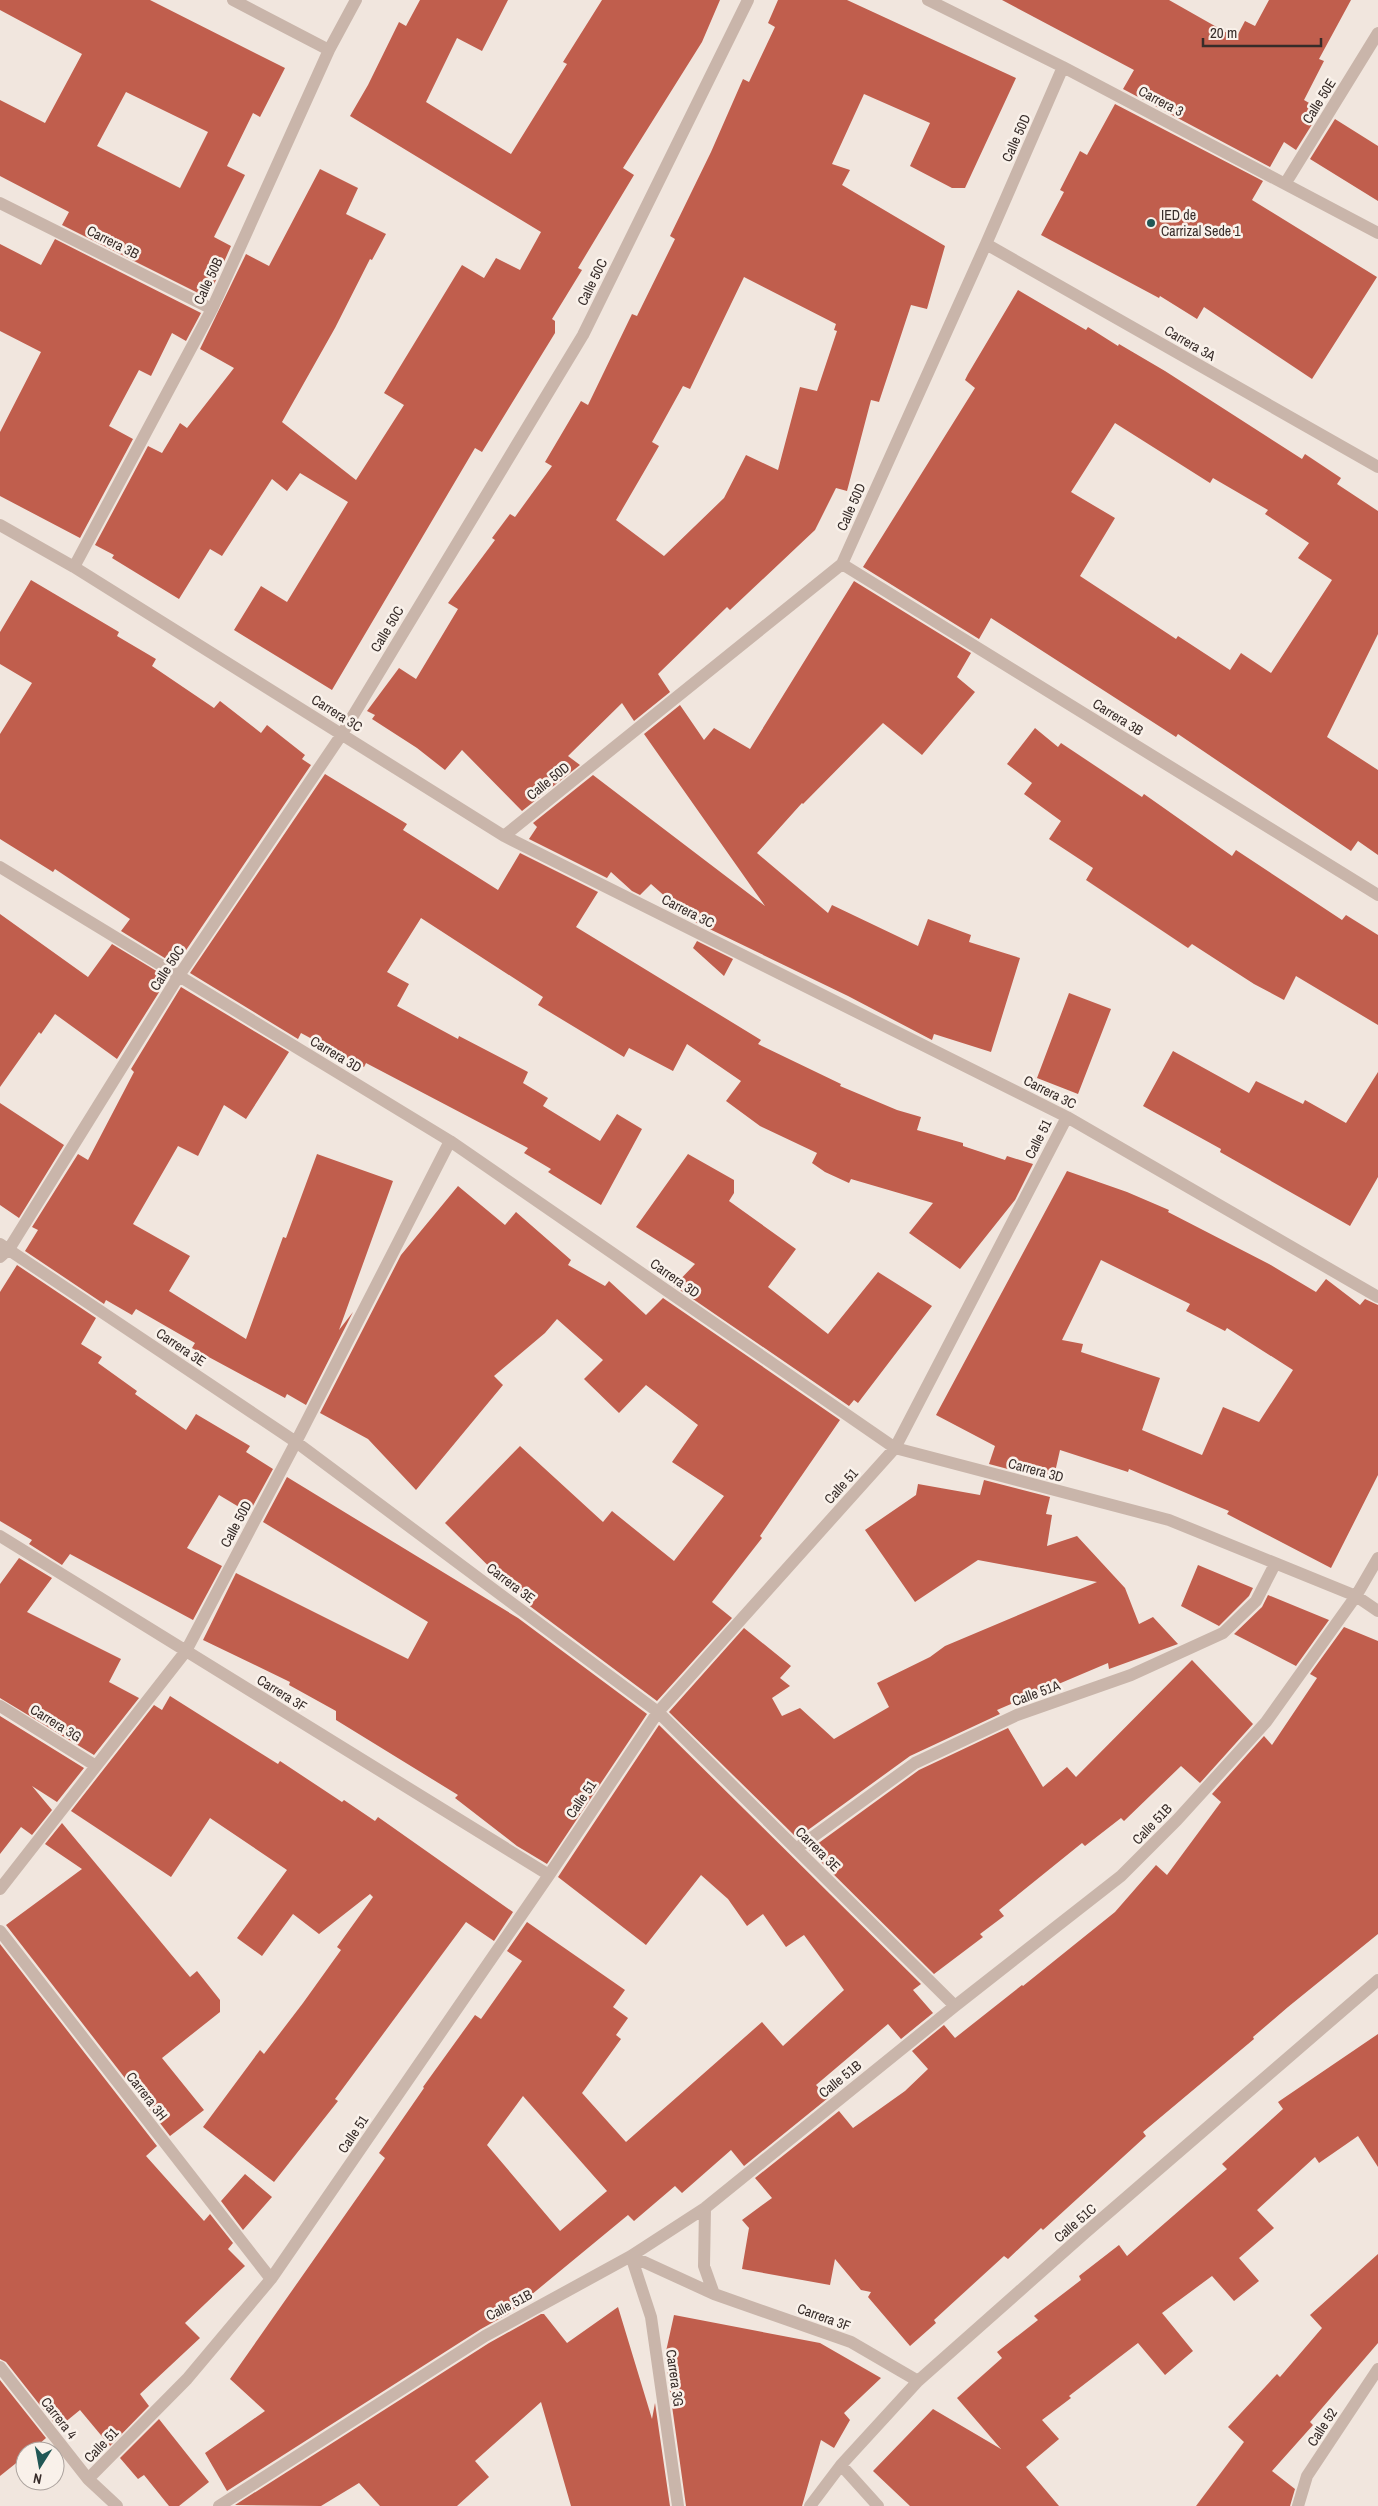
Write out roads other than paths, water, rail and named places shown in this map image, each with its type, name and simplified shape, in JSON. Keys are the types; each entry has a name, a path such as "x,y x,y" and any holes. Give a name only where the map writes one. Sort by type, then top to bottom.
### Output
{"street":[{"path":"234,0 329,50"},
{"name":"Calle 50B","path":"74,567 212,309 329,50 356,0"},
{"name":"Calle 50C","path":"3,1250 178,977 342,734 583,335 748,0"},
{"name":"Carrera 3","path":"928,0 1063,67 1378,233"},
{"name":"Calle 50E","path":"1285,184 1378,33"},
{"name":"Calle 50D","path":"504,836 842,564 986,244 1063,67"},
{"name":"Carrera 3B","path":"0,203 212,309"},
{"name":"Carrera 3A","path":"986,244 1378,467"},
{"name":"Carrera 3C","path":"0,525 74,567 504,836 1066,1117 1378,1296"},
{"name":"Carrera 3B","path":"842,564 1378,895"},
{"name":"Carrera 3D","path":"0,867 450,1141 895,1448 1169,1520 1356,1596 1378,1611"},
{"name":"Calle 51","path":"88,2480 187,2379 271,2280 658,1712 895,1448 1066,1117"},
{"name":"Calle 50D","path":"0,1890 186,1651 296,1442 450,1141"},
{"name":"Carrera 3E","path":"3,1250 296,1442 658,1712 955,2006"},
{"name":"Carrera 3F","path":"0,1536 548,1876"},
{"name":"Calle 51B","path":"219,2506 485,2336 631,2256 705,2208 955,2006 1121,1876 1177,1820 1266,1722 1356,1596 1378,1558"},
{"name":"Calle 51A","path":"796,1849 915,1763 1017,1715 1131,1675 1223,1633 1256,1602 1276,1564"},
{"name":"Carrera 3G","path":"0,1706 96,1766"},
{"name":"Carrera 3H","path":"0,1931 271,2280"},
{"name":"Calle 51C","path":"810,2506 841,2465 918,2381 1085,2233 1378,1980"},
{"path":"705,2208 704,2266 714,2294"},
{"name":"Carrera 3F","path":"631,2256 714,2294 851,2342 918,2381"},
{"name":"Carrera 3G","path":"631,2256 651,2317 678,2506"},
{"name":"Carrera 4","path":"0,2367 88,2480 117,2506"},
{"name":"Calle 52","path":"1298,2506 1307,2476 1378,2369"},
{"path":"841,2465 878,2506"}],"place":[{"name":"IED de Carrizal Sede 1","path":"1151,223"}]}
